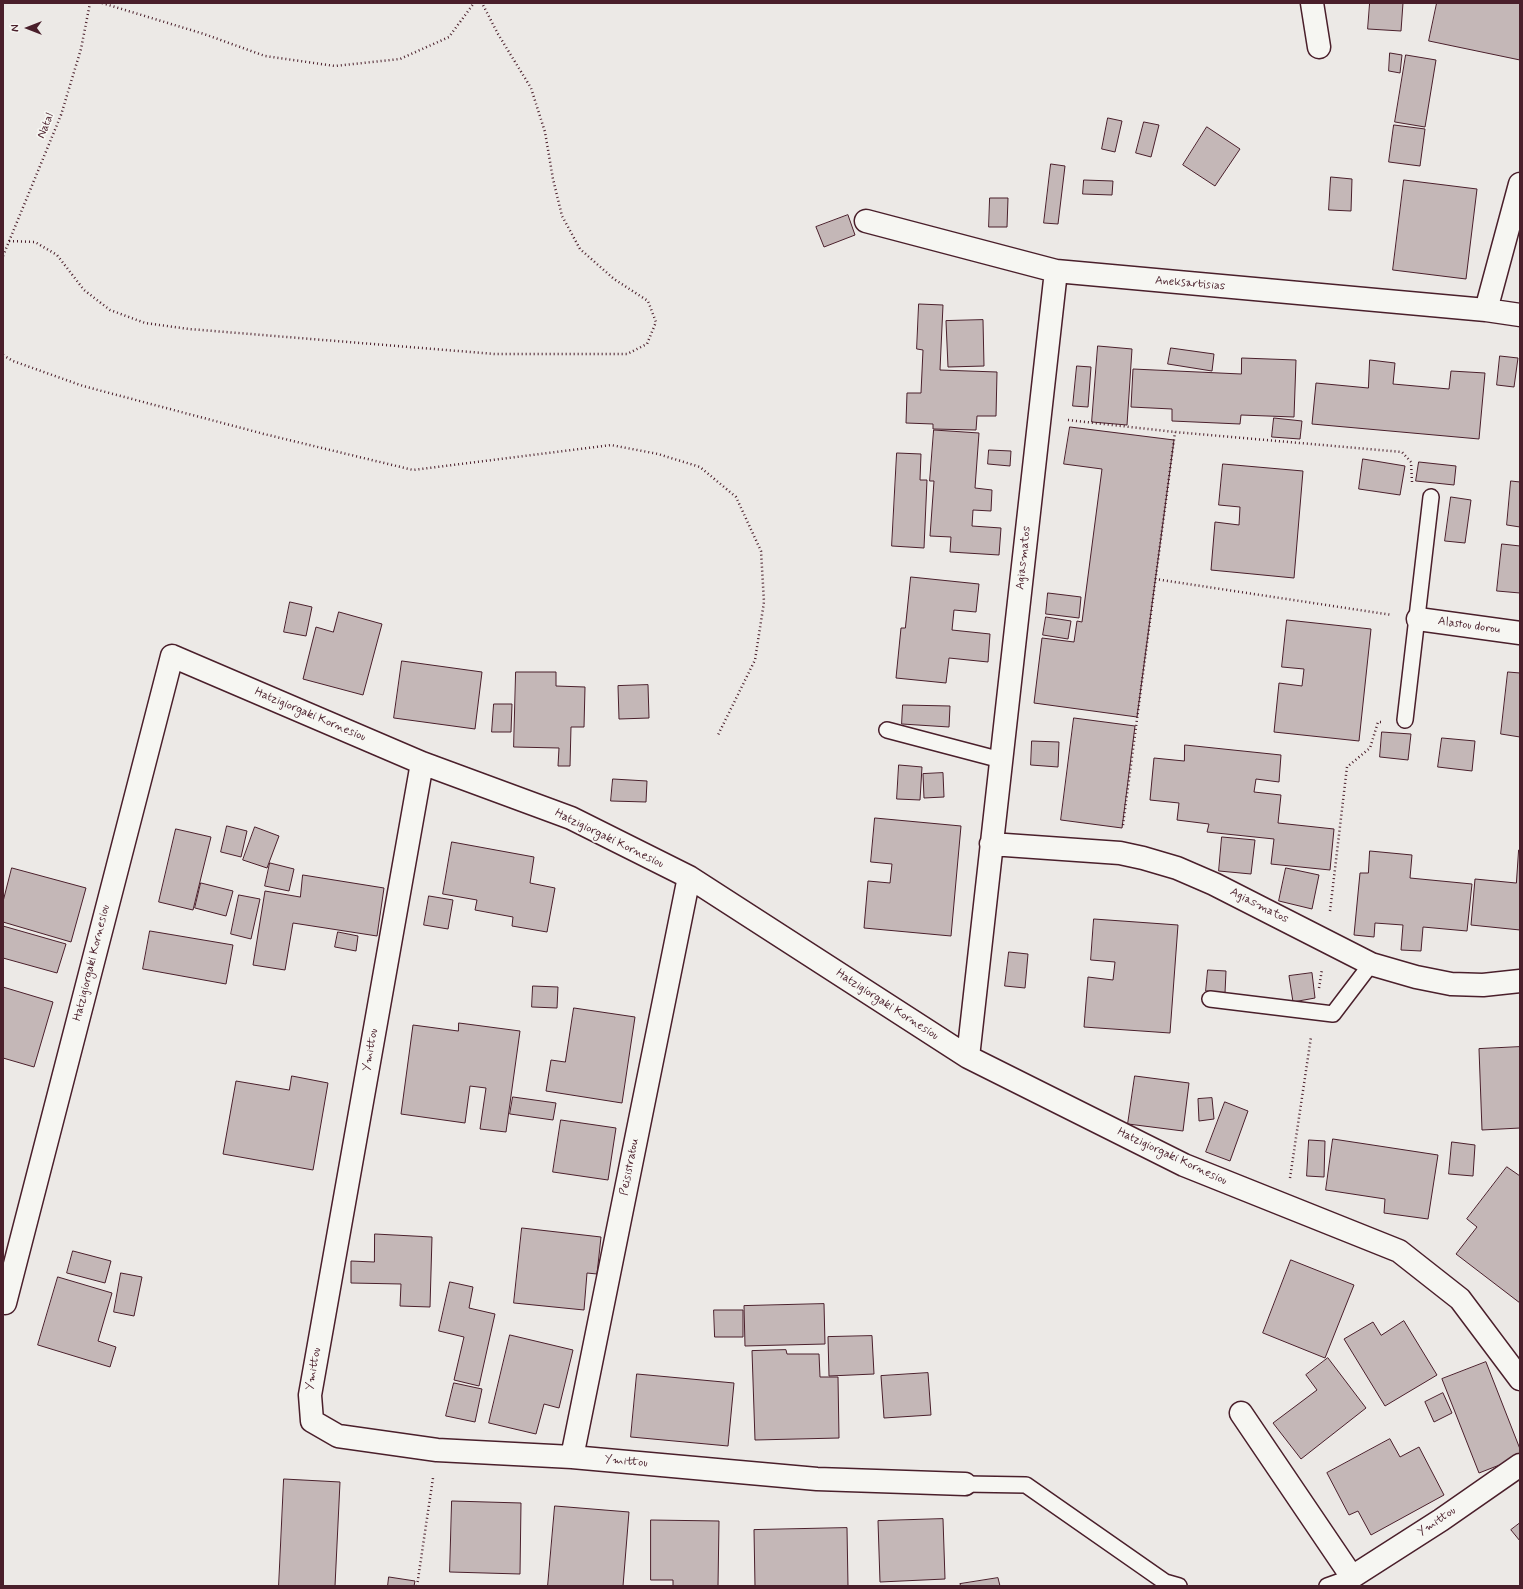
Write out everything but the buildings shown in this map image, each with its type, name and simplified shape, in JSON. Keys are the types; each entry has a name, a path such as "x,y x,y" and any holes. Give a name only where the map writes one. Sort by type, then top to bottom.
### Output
{"street":[{"path":"1312,3 1319,47"},
{"path":"1486,310 1520,184"},
{"name":"Aneksartisias","path":"866,221 1056,272 1486,310 1520,315"},
{"name":"Agiasmatos","path":"968,1057 1056,272"},
{"name":"Alastou dorou","path":"1418,619 1520,633"},
{"name":"Hatzigiorgaki Kornesiou","path":"5,1303 172,656 422,763 571,818 689,877 968,1057 1184,1165 1399,1251 1460,1299 1520,1379"},
{"name":"Ymittou","path":"422,763 310,1395 312,1421 338,1436 437,1450 572,1457 817,1479 965,1484"},
{"name":"Agiasmatos","path":"992,844 1120,853 1143,858 1177,868 1208,881 1371,964 1416,977 1451,984 1483,985 1520,981"},
{"name":"Peisistratou","path":"572,1457 689,877"},
{"path":"1241,1413 1352,1577"},
{"name":"Ymittou","path":"1352,1577 1441,1520 1520,1465"}],"lane":[{"path":"1405,720 1432,497"},
{"path":"887,730 1001,760"},
{"path":"1210,999 1333,1014 1371,964"},
{"path":"965,1484 1026,1485 1165,1582 1179,1586"},
{"path":"1327,1586 1352,1577"}],"path":[{"name":"Natal","path":"3,256 61,115 81,49 90,3"},
{"path":"102,3 204,34 265,56 335,66 400,58 448,37 474,3"},
{"path":"9,241 35,242 57,255 84,290 110,310 145,323 189,329 495,354 627,354 647,344 656,322 648,301 614,279 580,249 562,216 553,179 545,132 531,88 498,34 482,3"},
{"path":"3,355 13,361 83,386 264,434 413,470 611,445 658,454 700,467 736,497 761,551 764,602 755,660 717,737"},
{"path":"1040,417 1175,432 1402,452 1411,462 1412,488 1432,497"},
{"path":"1120,853 1175,432"},
{"path":"1155,579 1418,619"},
{"path":"1286,1206 1327,941 1347,767 1370,748 1378,722 1405,720"},
{"path":"417,1586 437,1450"}]}
